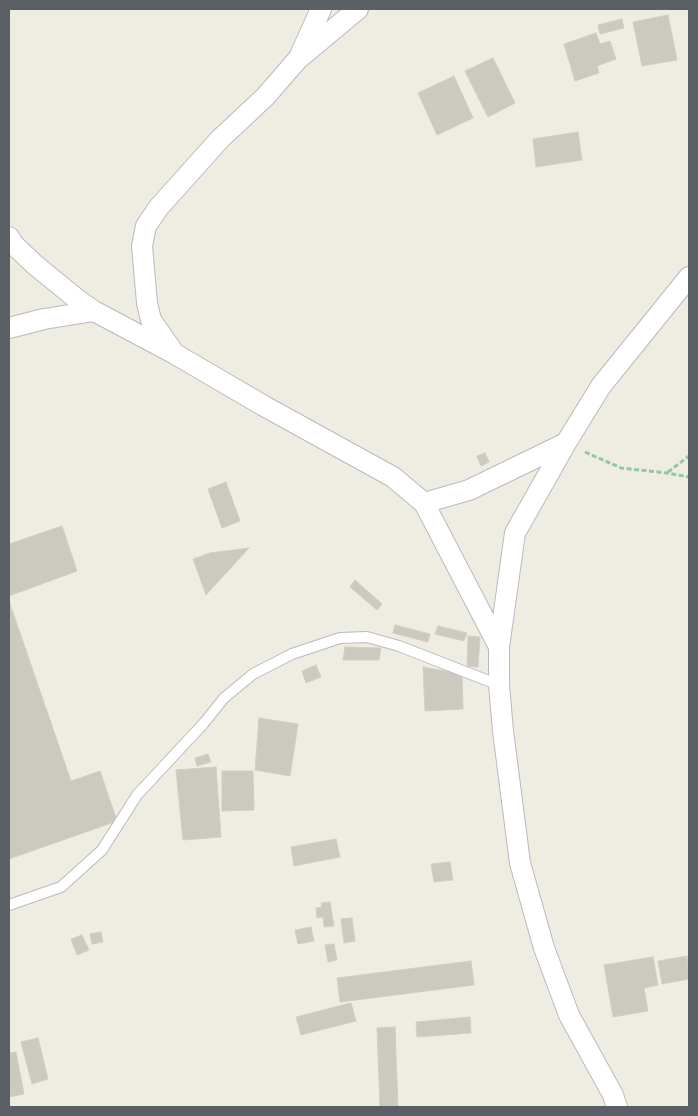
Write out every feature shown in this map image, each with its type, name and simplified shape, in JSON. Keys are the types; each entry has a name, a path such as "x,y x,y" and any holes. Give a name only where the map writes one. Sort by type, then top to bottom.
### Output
{"street":[{"path":"298,59 321,9"},
{"path":"175,354 151,320 146,303 142,246 146,226 159,207 208,153 265,97 298,59 358,9"},
{"path":"9,237 13,244 34,264 94,311 175,354 264,406 393,477 424,503 499,646"},
{"path":"617,1107 613,1095 569,1015 544,948 520,863 503,731 499,685 499,646 515,533 601,386 689,277"},
{"path":"9,328 44,319 94,311"},
{"path":"424,503 469,490 566,443"}],"lane":[{"path":"9,904 61,887 102,850 137,795 204,723 224,698 253,674 292,654 340,638 367,637 399,646 499,685"}],"path":[{"path":"566,443 621,468 689,477"},
{"path":"668,473 689,456"}],"building":[{"path":"668,15 677,60 642,66 633,22"},
{"path":"622,19 624,28 600,34 598,25"},
{"path":"596,33 600,44 610,41 616,59 597,66 599,73 575,81 564,44"},
{"path":"493,58 515,103 488,117 465,71"},
{"path":"454,76 473,118 437,135 418,93"},
{"path":"578,132 582,160 536,167 533,139"},
{"path":"485,453 489,462 481,466 477,456"},
{"path":"226,482 240,521 222,528 208,489"},
{"path":"62,526 77,571 9,596 9,544"},
{"path":"249,548 206,595 193,559 210,553"},
{"path":"355,580 382,604 377,610 350,587"},
{"path":"9,601 71,781 100,771 117,821 9,859"},
{"path":"395,625 430,634 428,642 393,633"},
{"path":"438,626 467,633 464,641 435,634"},
{"path":"468,636 480,637 478,667 467,666"},
{"path":"345,647 381,648 379,660 343,660"},
{"path":"316,665 321,677 306,683 302,671"},
{"path":"423,667 462,674 463,709 425,711"},
{"path":"259,718 298,724 290,776 255,770"},
{"path":"208,754 211,762 197,766 195,758"},
{"path":"216,767 221,837 183,840 176,770"},
{"path":"222,771 253,771 254,810 222,811"},
{"path":"336,839 340,857 294,866 291,847"},
{"path":"450,862 453,880 434,882 431,864"},
{"path":"330,902 334,926 324,927 323,917 317,918 316,908 322,907 321,903"},
{"path":"352,918 355,941 344,943 341,919"},
{"path":"311,927 314,941 298,944 295,930"},
{"path":"101,932 103,942 92,944 90,934"},
{"path":"82,935 89,950 77,955 71,939"},
{"path":"334,944 337,960 328,962 325,945"},
{"path":"687,956 689,979 662,984 658,961"},
{"path":"653,957 658,985 644,988 648,1011 613,1017 604,965"},
{"path":"471,961 474,985 340,1002 337,978"},
{"path":"351,1003 356,1021 301,1035 296,1017"},
{"path":"470,1017 471,1033 417,1037 416,1022"},
{"path":"395,1027 398,1107 380,1107 377,1028"},
{"path":"38,1038 48,1079 32,1084 21,1042"},
{"path":"16,1052 24,1094 9,1097 9,1053"}]}
